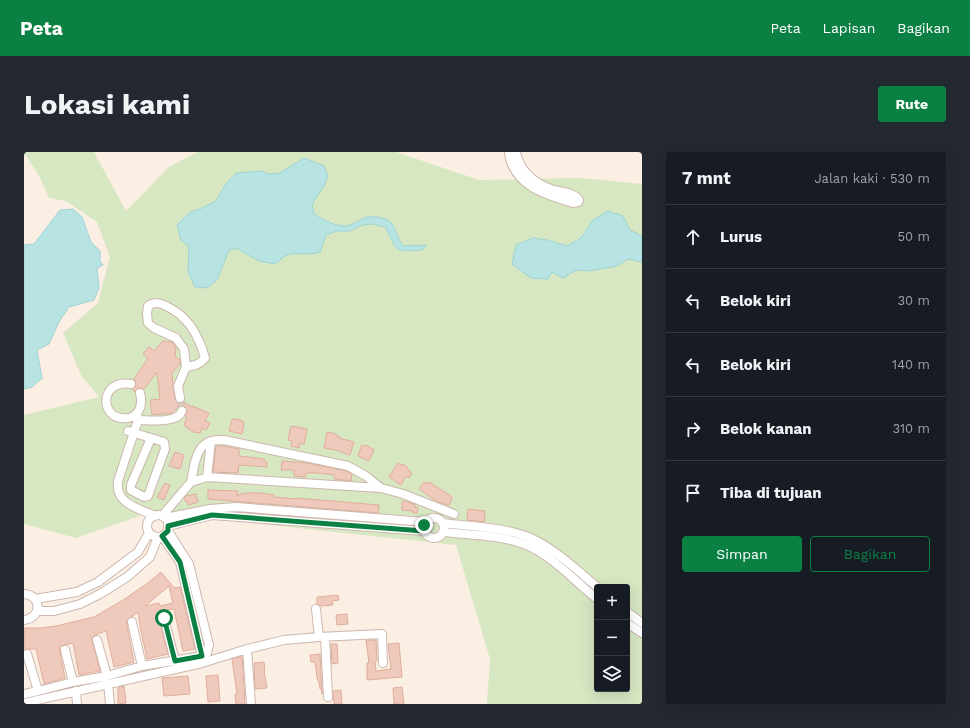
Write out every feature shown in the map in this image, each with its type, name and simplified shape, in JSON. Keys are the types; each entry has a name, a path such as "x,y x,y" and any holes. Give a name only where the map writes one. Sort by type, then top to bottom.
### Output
{"street":[{"path":"509,152 511,161 518,175 537,191 572,203 578,202 579,200 575,196 550,189 531,178 519,164 516,152"},
{"path":"180,398 178,386 186,367 184,349 176,338 154,328 148,323 148,306 153,303 159,302 184,317 196,334 205,358 201,363 186,367"},
{"path":"131,384 123,383 113,387 106,397 108,410 118,418 124,419 138,417 170,420 178,416 182,411"},
{"path":"140,394 142,404 131,432 131,442 117,488 122,500 163,526"},
{"path":"124,419 131,432 151,438 164,442 165,449 148,496 144,497 131,490 131,485 151,438"},
{"path":"37,611 54,611 80,604 100,594 127,577 150,557 163,526 191,482 197,456 202,448 211,441 224,440 348,466 366,476 381,488"},
{"path":"207,477 211,441"},
{"path":"191,482 207,477 381,488 403,494 454,514"},
{"path":"131,505 137,493"},
{"path":"149,532 153,536 163,526 210,509 236,508 425,526"},
{"path":"24,703 38,702 76,691 142,666 202,656 207,653 209,646 189,564 163,526 152,517 148,522 149,532 138,552 98,582 78,592 36,599"},
{"path":"425,526 431,518 438,518 443,523 532,539 561,557 594,584"},
{"path":"425,526 428,536 433,538 439,537 443,532 443,523"},
{"path":"443,532 510,536 542,554 594,597"},
{"path":"24,594 29,594 36,599 37,611 32,618 24,620"},
{"path":"316,609 322,637 328,697"},
{"path":"630,614 642,623"},
{"path":"164,618 175,661"},
{"path":"132,622 142,666"},
{"path":"630,625 642,633"},
{"path":"24,694 73,682 108,680 202,663 247,649 284,640 382,634 384,663"},
{"path":"97,640 108,680 110,704"},
{"path":"247,649 250,704"},
{"path":"65,650 73,682"},
{"path":"27,654 38,691"},
{"path":"76,691 77,704"}],"green space":[{"path":"24,152 94,152 126,211 169,167 197,152 396,152 479,180 581,178 642,184 642,704 487,704 490,659 456,545 151,512 76,538 24,524 24,415 99,397 81,375 63,333 98,303 110,257 97,222 66,201 49,198 39,176"}],"water":[{"path":"304,158 324,166 328,176 324,186 312,204 314,214 333,224 342,226 352,224 366,217 382,218 388,220 395,228 399,240 403,246 426,245 422,250 400,250 394,245 385,227 372,224 362,225 350,231 337,231 326,235 320,252 285,256 275,264 259,261 236,248 229,250 217,280 207,288 195,287 188,272 189,247 181,240 177,225 190,212 216,201 225,185 236,173 261,171 269,174 280,173"},
{"path":"73,209 82,217 91,242 100,251 100,261 103,265 97,268 99,288 94,300 69,307 60,320 49,344 37,350 42,378 32,387 24,389 24,245 34,244 60,210"},
{"path":"608,211 623,216 630,230 642,236 642,262 628,259 617,266 589,271 576,270 563,278 552,272 548,279 531,278 512,264 516,245 533,238 547,240 567,246 581,238 593,220"}],"building":[{"path":"163,341 172,342 176,348 175,356 180,360 180,364 172,373 176,401 181,403 184,402 192,407 209,413 205,421 210,423 206,430 202,428 200,433 193,432 184,425 187,417 185,416 187,411 183,406 179,406 172,413 152,415 150,400 160,399 157,372 144,389 138,388 135,392 132,389 136,384 134,379 148,358 143,354 149,347 154,351"},
{"path":"232,419 241,420 244,422 242,434 229,431"},
{"path":"291,426 307,429 304,444 300,443 299,448 291,446 292,441 288,440"},
{"path":"327,432 336,434 339,438 354,442 350,455 324,448"},
{"path":"362,445 366,445 374,450 369,461 358,456"},
{"path":"216,446 239,449 239,456 264,459 264,462 267,462 267,467 239,465 238,473 213,472"},
{"path":"175,452 184,455 180,469 169,466"},
{"path":"282,461 307,463 346,471 352,474 351,481 334,479 334,475 319,473 306,473 305,477 294,476 294,470 281,470"},
{"path":"398,463 401,465 403,464 412,473 409,478 406,476 401,485 389,477"},
{"path":"424,482 428,484 429,482 451,496 452,499 449,505 438,502 419,489"},
{"path":"165,483 170,485 164,500 157,497"},
{"path":"208,490 238,491 237,496 243,493 260,493 274,495 274,497 379,505 378,513 208,499"},
{"path":"196,494 198,502 188,505 184,498 186,496"},
{"path":"405,501 415,505 415,507 418,508 417,513 402,510 402,502"},
{"path":"468,509 485,511 484,522 467,520"},
{"path":"161,572 174,588 180,587 195,649 183,651 174,609 161,611 159,619 168,654 147,659 138,612 126,621 134,662 114,667 106,631 95,635 92,639 100,671 79,675 73,643 64,645 59,647 65,678 44,684 36,649 24,649 24,628 56,626 94,617 143,587","holes":["169,586 173,603 160,606 159,603 145,606"]},
{"path":"338,595 339,600 332,601 333,605 320,606 317,604 317,597"},
{"path":"347,614 348,624 337,625 336,615"},
{"path":"366,640 376,640 376,671 391,669 388,644 399,643 402,677 367,680 367,663 369,663"},
{"path":"331,644 337,644 338,663 332,664"},
{"path":"320,654 322,689 320,689 315,662 311,662 310,655"},
{"path":"242,656 245,704 236,704 235,694 237,694 232,659"},
{"path":"264,662 267,688 255,689 254,663"},
{"path":"218,675 220,701 208,702 206,676"},
{"path":"188,676 190,694 164,696 162,678"},
{"path":"124,686 126,703 118,704 118,688"},
{"path":"402,687 404,704 394,704 393,688"},
{"path":"341,690 342,704 334,704 333,691"}],"tunnel":[{"path":"180,398 182,411"}],"route":[{"path":"164,618 175,661 202,656 180,562 162,536 168,531 168,526 194,518 212,515 424,531 424,525"}]}
